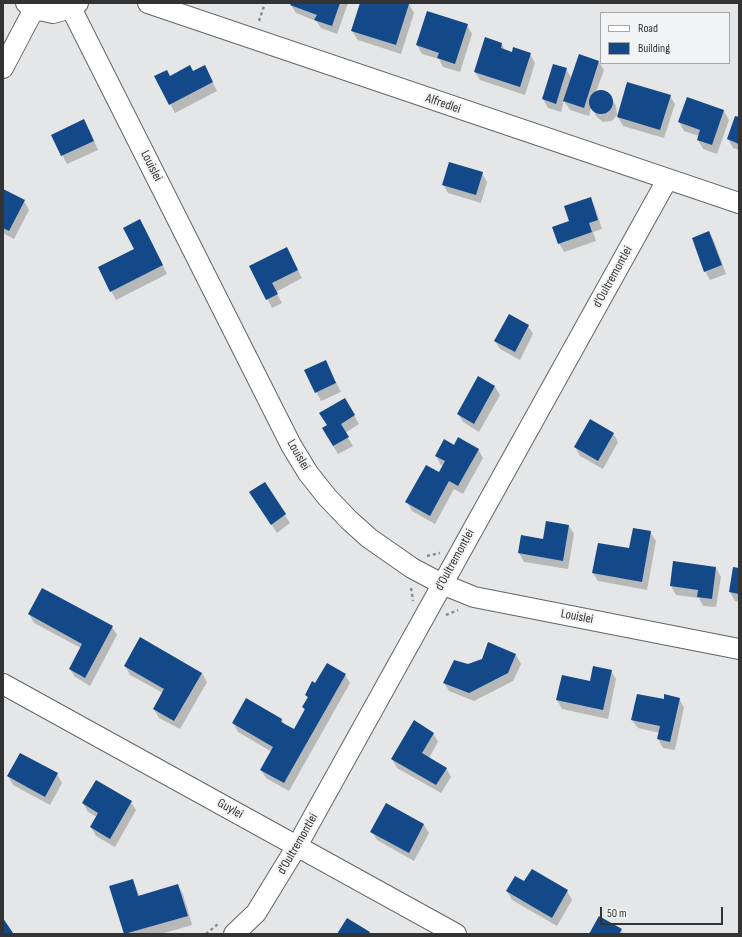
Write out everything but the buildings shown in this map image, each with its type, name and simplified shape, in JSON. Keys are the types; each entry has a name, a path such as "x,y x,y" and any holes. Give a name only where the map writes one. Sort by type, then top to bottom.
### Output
{"street":[{"name":"Alfredlei","path":"148,3 739,203"},
{"path":"3,68 30,6 53,13 75,6"},
{"name":"Louislei","path":"75,6 291,444 308,473 327,497 349,520 369,538 412,568 442,584 474,597 739,649"},
{"name":"d'Oultremontlei","path":"234,934 256,913 298,846 442,584 668,180"},
{"name":"Guylei","path":"3,684 456,934"}]}
